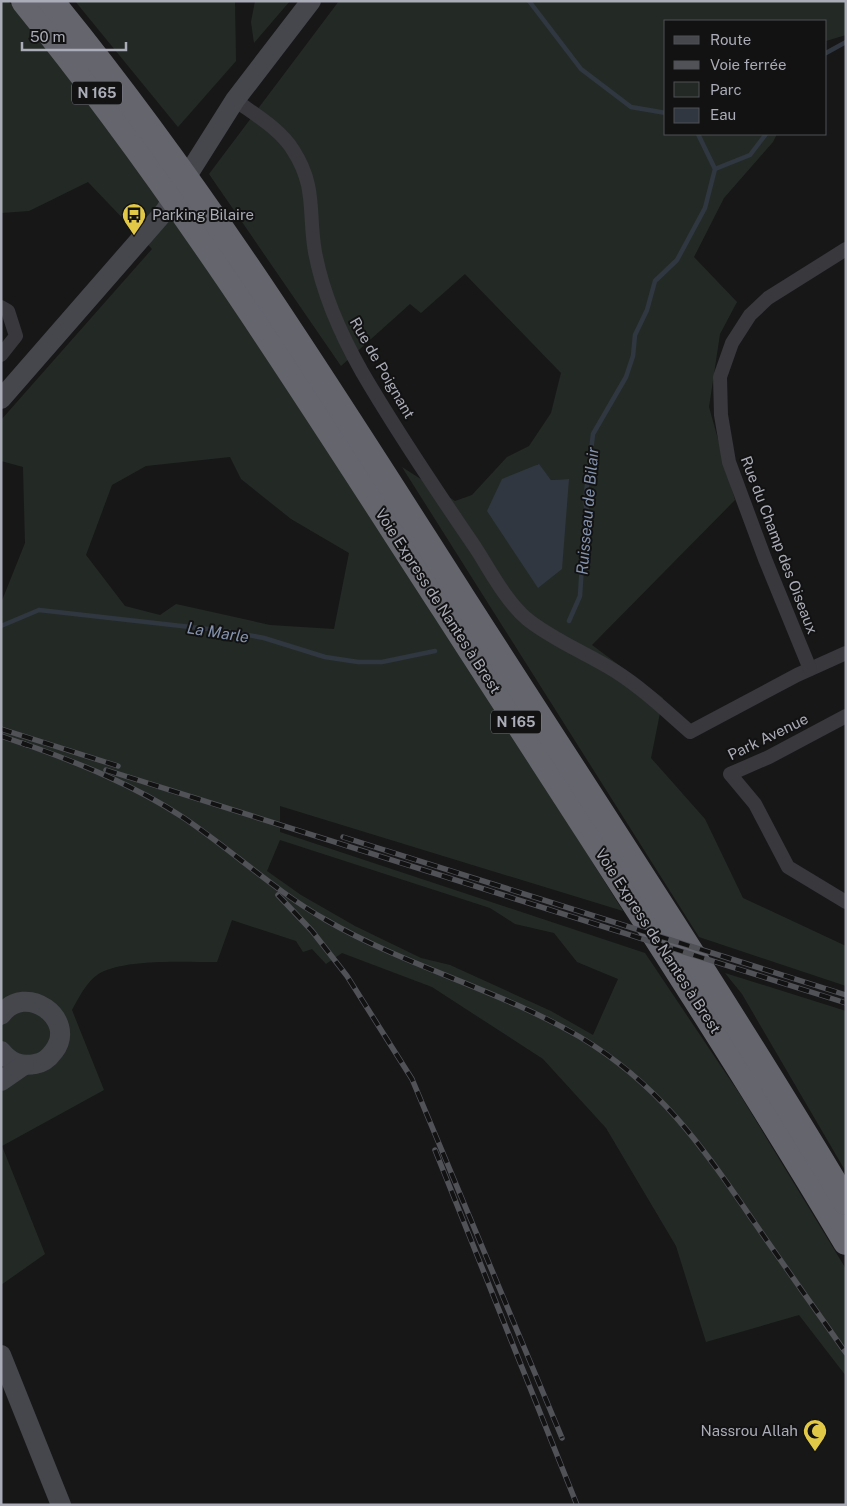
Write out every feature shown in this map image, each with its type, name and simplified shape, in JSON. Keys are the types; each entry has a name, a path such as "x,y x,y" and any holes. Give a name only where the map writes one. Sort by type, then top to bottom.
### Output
{"highway":[{"name":"Voie Express de Nantes à Brest","path":"24,1 89,83 179,187 337,402 731,1016 846,1202"},
{"name":"Voie Express de Nantes à Brest","path":"51,1 116,83 179,187 246,304 729,1051 846,1242"}],"street":[{"path":"1,399 165,211 235,100 311,1"},
{"name":"Rue de Poignant","path":"235,100 268,124 292,148 306,173 310,188 315,251 341,334 363,374 460,526 507,596 527,618 571,647 616,671 690,732 810,669"},
{"name":"Rue du Champ des Oiseaux","path":"810,669 765,559 729,462 721,416 720,377 732,343 750,314 768,298 846,249"},
{"path":"1,307 8,311 16,336 1,355"},
{"path":"810,669 846,653"},
{"name":"Park Avenue","path":"846,716 769,757 730,774 755,804 788,866 846,902"},
{"path":"1,1081 24,1065 39,1063 53,1052 57,1047 60,1034 57,1021 50,1010 38,1003 25,1001 5,1007"},
{"path":"1,1051 8,1059 24,1065"},
{"path":"3,1366 62,1505"}],"green space":[{"path":"1,1 8,1 34,32 153,188 452,638 623,911 280,806 280,832 645,953 739,1093 846,1269 846,1376 799,1315 706,1342 676,1246 606,1128 543,1059 432,987 342,953 326,964 312,949 303,952 296,941 232,920 217,962 159,962 116,967 98,974 81,993 72,1010 104,1090 2,1146 45,1254 1,1285 1,603 25,543 23,467 1,461 1,420 152,249 88,182 29,211 1,213","holes":["230,457 241,479 291,519 349,553 334,629 270,625 176,604 160,615 125,606 86,555 112,485 146,466","280,840 490,908 515,924 554,933 577,962 618,979 593,1035 551,1011 450,965 421,958 355,926 301,895 267,871"]},
{"path":"75,1 235,1 236,61 178,127"},
{"path":"255,1 290,1 254,43 251,22"},
{"path":"339,1 846,1 846,35 827,41 827,20 664,20 664,135 776,135 773,142 724,198 694,257 737,302 720,334 709,407 735,500 592,645 663,698 651,758 705,819 743,898 846,946 846,986 699,937 402,467 455,501 472,495 507,457 529,446 551,413 561,373 465,274 421,313 410,304 341,366 209,174","holes":["538,464 551,480 569,479 487,511"]},
{"path":"725,973 846,1011 846,1172 742,994"}],"water":[{"path":"539,464 551,480 569,479 562,569 538,588 487,511 502,479"}],"waterway":[{"name":"Ruisseau de Bilair","path":"529,1 581,69 631,107 664,113"},
{"path":"827,52 846,42"},
{"name":"Ruisseau de Bilair","path":"569,621 580,596 582,564 589,518 585,502 593,434 626,377 633,356 635,335 647,310 655,281 677,260 705,208 715,169 698,135"},
{"path":"715,169 750,155 765,135"},
{"name":"La Marle","path":"1,626 39,610 226,631 264,638 325,657 358,662 382,662 435,651"}],"railway":[{"path":"1,729 118,766"},
{"path":"1,736 27,745"},
{"path":"22,743 106,776 165,806 307,909 357,937 549,1020 580,1037 608,1056 633,1075 677,1118 715,1166 846,1353"},
{"path":"106,770 846,1003"},
{"path":"343,837 846,995"},
{"path":"278,895 312,931 347,976 412,1079 562,1438"},
{"path":"435,1150 577,1505"}],"place":[{"name":"Parking Bilaire","path":"134,236"},
{"name":"Nassrou Allah","path":"815,1452"}]}
